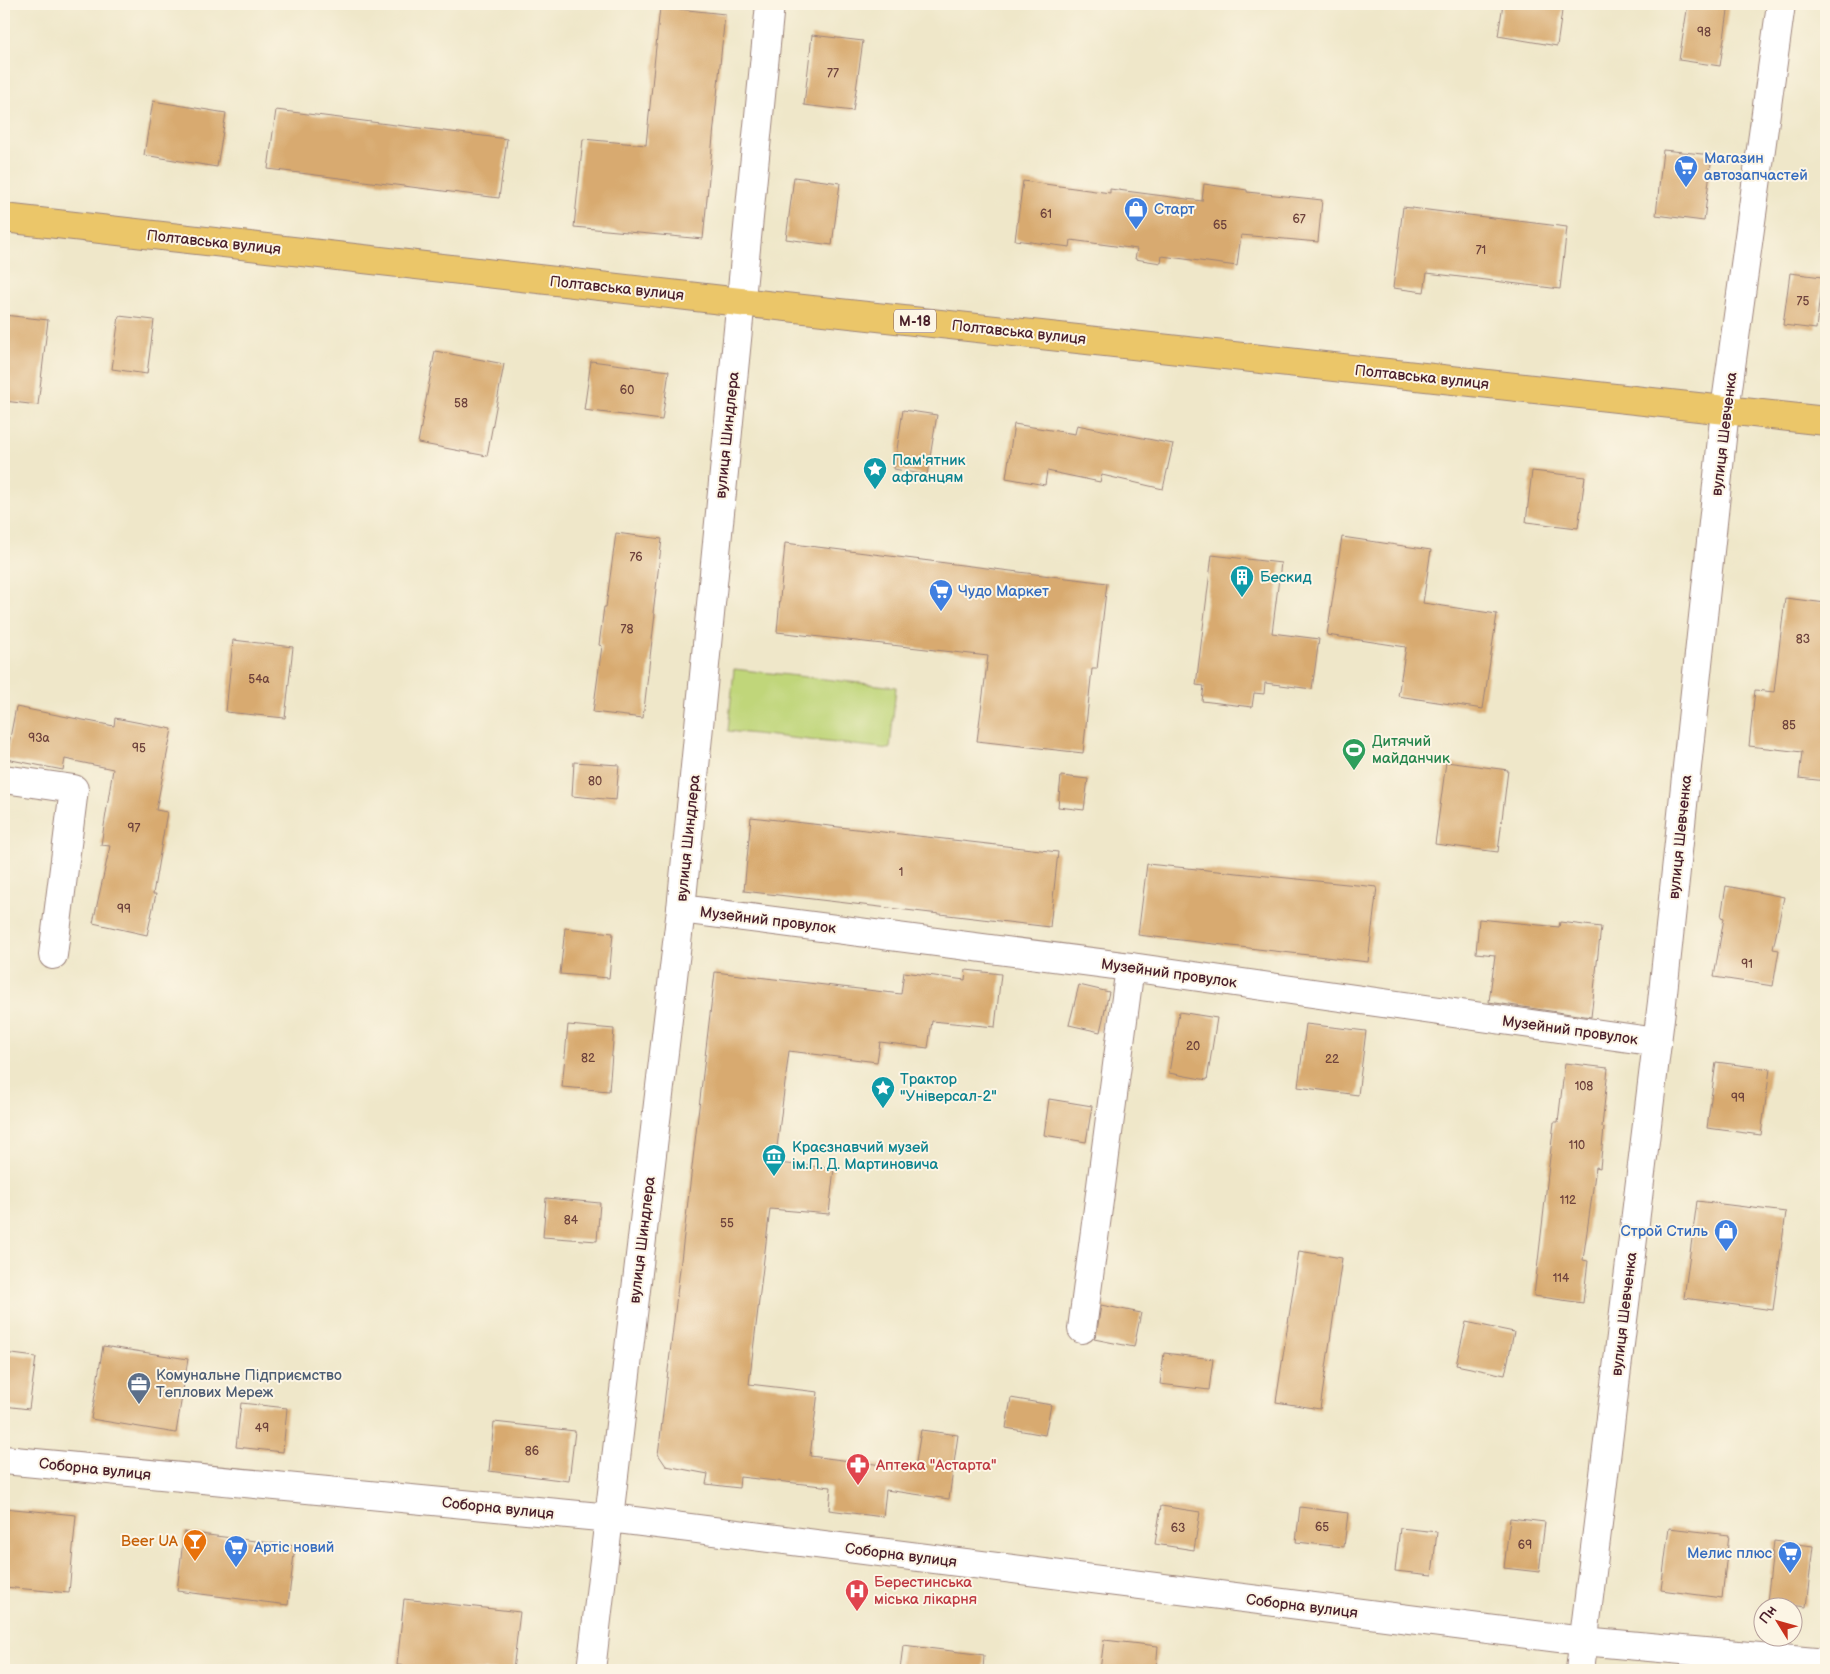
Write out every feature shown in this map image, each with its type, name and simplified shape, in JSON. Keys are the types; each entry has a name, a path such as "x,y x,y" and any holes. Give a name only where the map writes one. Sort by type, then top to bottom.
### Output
{"highway":[{"name":"Полтавська вулиця","path":"4,218 740,302 1826,421"}],"street":[{"name":"вулиця Шиндлера","path":"591,1670 681,909 770,4"},
{"name":"вулиця Шевченка","path":"1580,1670 1657,1042 1725,410 1781,4"},
{"path":"4,779 74,790 53,955"},
{"name":"Музейний провулок","path":"681,909 1130,967 1657,1042"},
{"path":"1082,1330 1130,967"},
{"name":"Соборна вулиця","path":"4,1460 610,1518 1583,1641 1826,1663"}],"green space":[{"path":"734,669 896,687 890,749 728,731"}],"building":[{"path":"1503,4 1563,4 1557,46 1498,36"},
{"path":"1688,4 1729,4 1720,66 1679,60"},
{"path":"660,7 725,14 703,239 574,227 583,139 646,145"},
{"path":"812,35 863,41 853,111 804,105"},
{"path":"153,101 226,113 217,167 144,155"},
{"path":"276,110 507,139 499,198 268,169"},
{"path":"1663,150 1712,155 1704,221 1656,215"},
{"path":"794,177 840,183 832,245 786,239"},
{"path":"1023,181 1110,193 1110,189 1202,201 1204,184 1247,190 1247,192 1322,200 1318,242 1241,235 1237,266 1162,256 1161,263 1135,259 1137,249 1071,240 1070,247 1015,240"},
{"path":"1403,207 1567,227 1560,289 1427,273 1424,292 1393,288"},
{"path":"1790,273 1822,277 1816,329 1783,325"},
{"path":"4,315 48,320 38,405 4,401"},
{"path":"119,316 154,320 147,374 112,369"},
{"path":"435,351 504,364 487,456 418,443"},
{"path":"591,361 669,371 662,420 584,410"},
{"path":"903,410 937,415 927,475 894,469"},
{"path":"1014,424 1075,434 1077,425 1173,444 1163,489 1102,475 1100,482 1047,471 1045,485 1006,478"},
{"path":"1532,471 1585,477 1578,528 1526,522"},
{"path":"616,533 662,539 643,718 593,712 602,646 599,645"},
{"path":"1342,537 1431,550 1423,603 1497,614 1483,709 1398,696 1406,647 1327,635"},
{"name":"Чудо Маркет","path":"785,543 1107,583 1097,669 1092,669 1083,753 977,741 988,656 777,632"},
{"name":"Бескид","path":"1212,555 1281,563 1272,633 1319,639 1312,689 1265,683 1264,694 1254,693 1252,707 1202,701 1204,686 1196,685"},
{"path":"1785,598 1826,603 1826,781 1799,778 1802,752 1749,746 1755,690 1774,692"},
{"path":"233,640 293,647 285,718 226,712"},
{"path":"16,707 114,726 115,718 172,729 156,810 167,812 153,894 156,894 147,935 93,923 110,846 101,845 113,769 65,759 63,770 6,759"},
{"path":"574,762 619,765 616,800 572,796"},
{"path":"1446,762 1508,770 1498,852 1435,844"},
{"path":"1061,776 1088,779 1084,810 1058,807"},
{"path":"751,817 1058,852 1050,927 744,891"},
{"path":"1147,864 1377,887 1368,962 1138,935"},
{"path":"1726,886 1784,897 1773,949 1779,950 1773,986 1714,977 1724,918 1721,917"},
{"path":"1479,919 1559,927 1560,922 1601,927 1591,1017 1489,1002 1495,955 1476,953"},
{"path":"565,928 613,933 609,978 560,974"},
{"path":"966,970 1001,974 995,1027 932,1021 928,1048 880,1042 877,1062 789,1051 775,1163 834,1168 829,1214 770,1209 749,1384 818,1392 810,1456 915,1469 921,1430 958,1435 949,1499 886,1490 883,1517 829,1510 831,1487 740,1477 739,1488 706,1484 708,1474 666,1466 658,1454 715,972 901,994 904,972 965,980"},
{"path":"1079,985 1109,992 1100,1032 1069,1025"},
{"path":"1179,1012 1217,1018 1207,1080 1169,1073"},
{"path":"1306,1024 1366,1031 1358,1095 1298,1087"},
{"path":"568,1025 614,1029 609,1091 562,1087"},
{"path":"1716,1062 1770,1069 1761,1135 1707,1128"},
{"path":"1565,1063 1608,1068 1600,1168 1596,1167 1583,1260 1588,1261 1583,1303 1534,1296 1554,1122 1558,1122"},
{"path":"1049,1099 1092,1106 1086,1142 1044,1135"},
{"path":"546,1198 600,1203 597,1241 543,1237"},
{"path":"1697,1201 1786,1212 1773,1310 1684,1298"},
{"path":"1299,1251 1342,1258 1320,1409 1276,1402"},
{"path":"1101,1305 1141,1313 1134,1347 1094,1339"},
{"path":"1466,1322 1514,1332 1505,1375 1456,1365"},
{"path":"103,1346 188,1359 176,1433 91,1419"},
{"path":"4,1353 36,1357 29,1409 4,1406"},
{"path":"1164,1353 1213,1359 1209,1390 1160,1384"},
{"path":"1011,1398 1051,1405 1045,1435 1006,1428"},
{"path":"241,1403 287,1408 283,1452 236,1447"},
{"path":"494,1422 575,1431 569,1481 489,1471"},
{"path":"1161,1506 1200,1512 1194,1550 1155,1544"},
{"path":"1300,1507 1348,1513 1344,1547 1296,1542"},
{"path":"4,1508 76,1515 69,1593 4,1587"},
{"path":"1510,1518 1545,1522 1539,1572 1504,1568"},
{"path":"1400,1528 1437,1532 1432,1575 1395,1571"},
{"path":"1669,1528 1729,1535 1722,1598 1661,1590"},
{"name":"Артіс новий","path":"184,1532 295,1546 288,1605 177,1591"},
{"name":"Мелис плюс","path":"1774,1541 1813,1546 1806,1607 1802,1606 1802,1596 1768,1596"},
{"path":"404,1599 520,1612 513,1670 444,1670 397,1665"},
{"path":"1104,1640 1158,1646 1156,1670 1100,1670"},
{"path":"903,1645 984,1655 983,1670 900,1670"}],"place":[{"name":"Магазин автозапчастей","path":"1686,188"},
{"name":"Старт","path":"1136,230"},
{"name":"Пам'ятник афганцям","path":"875,490"},
{"name":"Бескид","path":"1242,598"},
{"name":"Чудо Маркет","path":"941,612"},
{"name":"Дитячий майданчик","path":"1354,771"},
{"name":"Трактор \"Універсал-2\"","path":"883,1109"},
{"name":"Краєзнавчий музей ім.П. Д. Мартиновича","path":"774,1177"},
{"name":"Строй Стиль","path":"1726,1252"},
{"name":"Комунальне Підприємство Теплових Мереж","path":"139,1405"},
{"name":"Аптека \"Астарта\"","path":"858,1486"},
{"name":"Beer UA","path":"195,1562"},
{"name":"Артіс новий","path":"236,1568"},
{"name":"Мелис плюс","path":"1790,1574"},
{"name":"Берестинська міська лікарня","path":"857,1612"}]}
